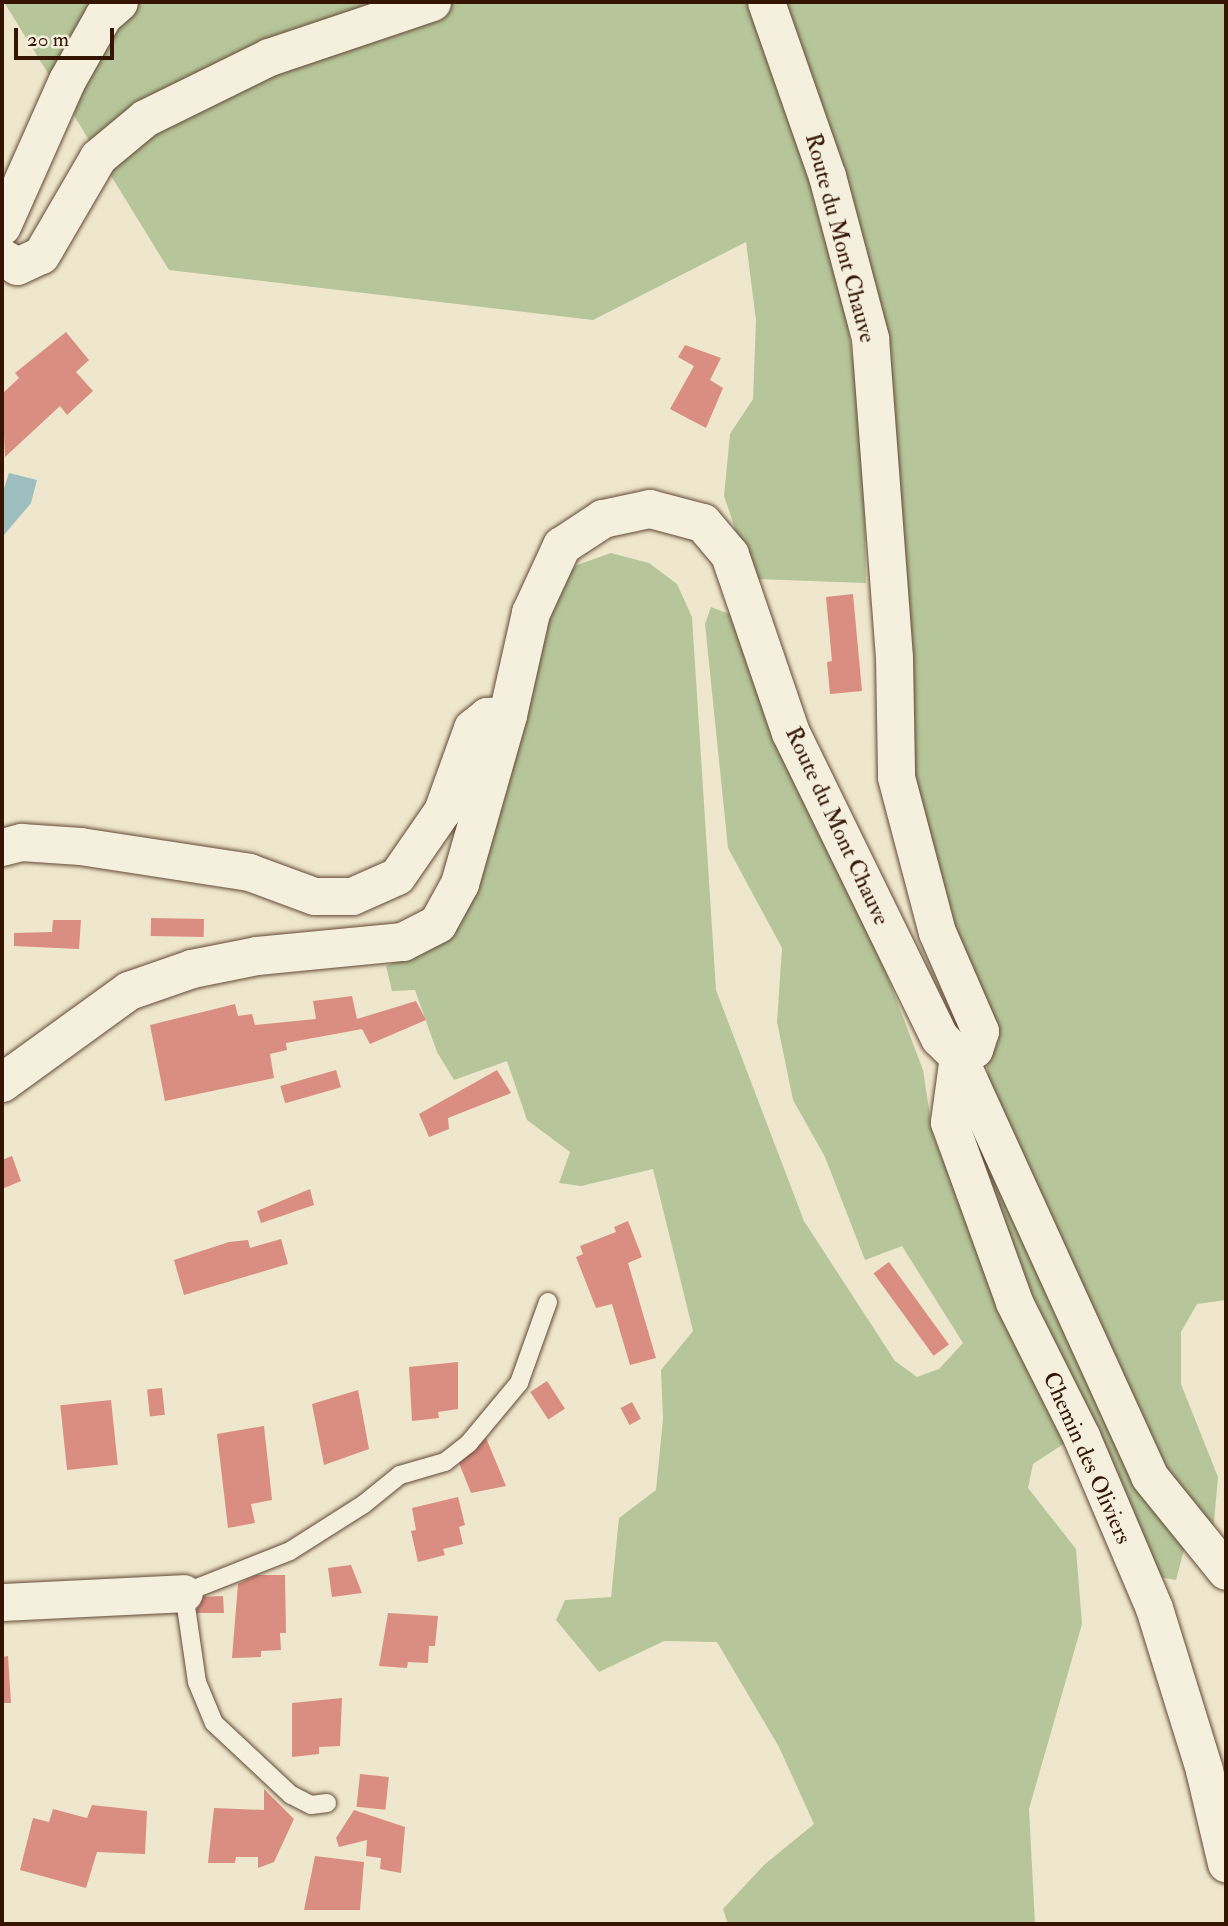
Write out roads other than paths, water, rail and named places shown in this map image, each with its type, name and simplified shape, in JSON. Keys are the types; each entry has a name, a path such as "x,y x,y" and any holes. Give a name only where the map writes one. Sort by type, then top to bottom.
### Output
{"street":[{"path":"2,226 67,80 103,16 119,2"},
{"path":"2,257 17,266 41,255 99,157 145,118 270,57 432,2"},
{"name":"Route du Mont Chauve","path":"2,1083 129,991 192,969 257,956 403,942 438,924 460,884 508,715 531,613 562,546 603,519 650,509 703,523 730,555 792,733 846,850 940,1038 958,1056 974,1049 979,1031 974,1008 937,933 896,777 894,657 870,338 827,176 766,2"},
{"path":"2,847 21,842 80,846 249,872 314,896 352,896 397,876 442,811 472,728 488,716 508,715"},
{"path":"958,1056 1149,1476 1226,1571"},
{"name":"Chemin des Oliviers","path":"958,1056 949,1122 1014,1302 1081,1436 1154,1608 1204,1770 1226,1863"},
{"path":"2,1602 184,1593"}],"lane":[{"path":"327,1803 312,1805 291,1795 214,1723 197,1682 184,1593 290,1551 364,1504 400,1475 445,1462 461,1449 519,1382 548,1301"}],"water":[{"path":"9,473 37,480 31,503 4,535 2,495"}]}
